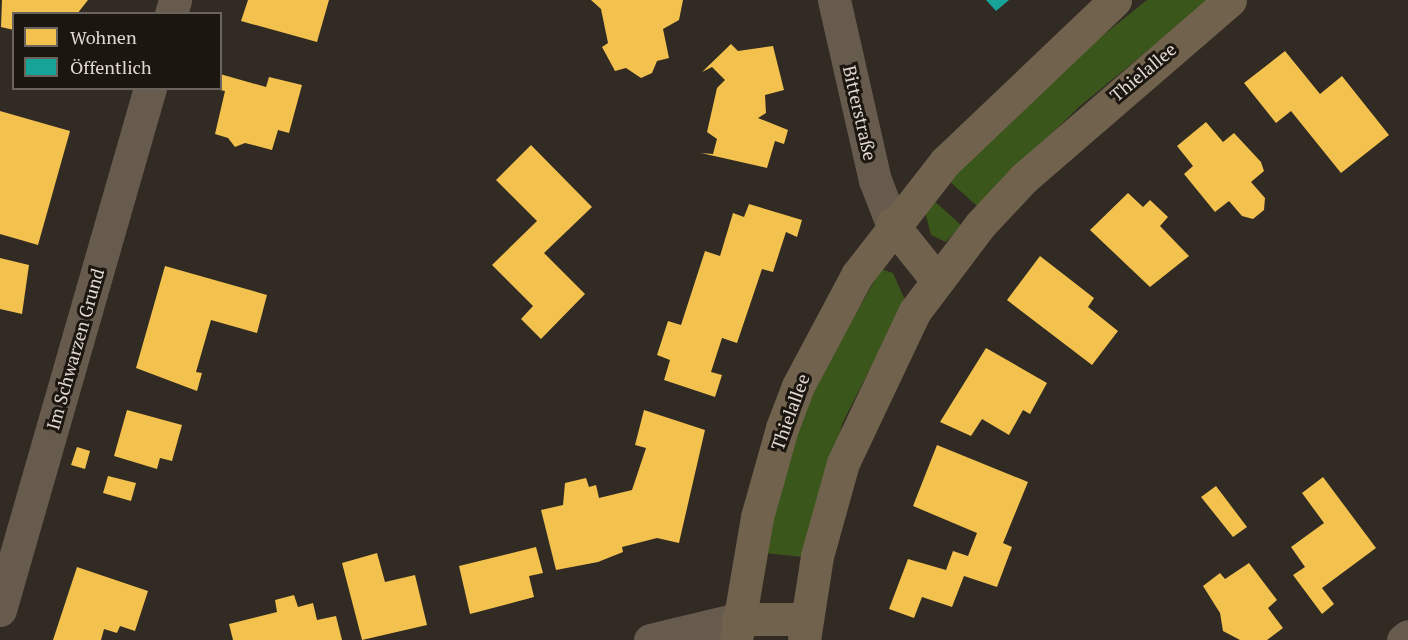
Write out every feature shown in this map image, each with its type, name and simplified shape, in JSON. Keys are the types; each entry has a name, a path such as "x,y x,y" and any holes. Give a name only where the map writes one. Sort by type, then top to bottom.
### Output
{"main road":[{"name":"Thielallee","path":"1115,0 977,128 892,224 847,293 798,386 757,517 737,630 805,630 843,463 895,345 936,279 1024,178 1230,0"},
{"path":"892,224 936,279"}],"street":[{"name":"Bitterstraße","path":"834,0 875,180 892,224"},
{"name":"Im Schwarzen Grund","path":"0,610 149,90"},
{"path":"650,640 737,630"},
{"path":"1403,640 1408,636"}],"green space":[{"path":"1147,0 1209,0 1080,106 977,206 948,180 1087,48"},
{"path":"932,199 961,225 946,242 931,235 925,212"},
{"path":"881,269 893,273 905,300 843,422 803,557 764,553 788,458 815,386"}],"building: Wohnen":[{"path":"2,0 88,0 79,12 12,12 12,30 1,27"},
{"path":"248,0 329,0 317,42 241,21"},
{"path":"591,0 683,0 679,20 663,29 669,58 657,61 652,73 641,78 626,68 615,71 602,47 608,43 601,9"},
{"path":"731,44 738,51 773,46 784,90 765,95 766,113 758,118 788,130 784,144 775,141 767,168 701,153 713,154 717,139 707,132 717,88 725,80 712,67 702,72"},
{"path":"1285,51 1320,94 1342,76 1389,135 1341,173 1291,111 1276,123 1244,83"},
{"path":"222,75 266,87 269,77 302,85 289,133 278,130 272,150 245,143 235,147 228,138 215,134 225,91 220,90 222,90"},
{"path":"0,111 70,131 38,245 0,234"},
{"path":"1206,122 1223,142 1234,133 1261,162 1264,171 1251,182 1265,198 1264,210 1253,219 1242,216 1229,201 1215,212 1184,174 1193,166 1177,146"},
{"path":"531,145 592,207 544,253 585,294 541,339 521,319 533,306 492,265 537,221 496,180"},
{"path":"1128,193 1143,207 1150,200 1168,217 1160,226 1189,256 1150,287 1090,230"},
{"path":"749,204 802,220 797,237 786,232 773,272 762,269 737,343 722,338 711,372 722,375 715,397 664,380 670,360 657,355 668,321 681,325 705,251 720,256 733,213 744,217"},
{"path":"1040,256 1094,298 1088,307 1118,331 1092,365 1007,300"},
{"path":"0,258 29,265 22,314 0,309"},
{"path":"165,266 267,295 257,333 211,320 196,372 202,373 197,391 136,368"},
{"path":"986,348 1047,383 1030,414 1023,410 1009,435 982,419 971,436 940,422"},
{"path":"127,410 182,425 172,461 160,458 157,469 114,456"},
{"path":"644,410 705,430 679,543 657,538 622,547 623,552 598,562 556,570 541,510 563,505 565,483 586,478 589,487 596,485 599,498 632,490 646,448 635,445"},
{"path":"937,445 1028,482 1003,543 1012,547 997,587 964,576 952,607 922,597 914,618 889,609 908,559 946,570 953,551 968,556 977,533 913,506"},
{"path":"77,447 90,451 85,469 71,465"},
{"path":"108,476 136,483 131,501 103,493"},
{"path":"1323,477 1376,548 1322,588 1334,604 1322,614 1293,575 1305,567 1291,547 1324,523 1302,493"},
{"path":"1216,486 1247,527 1233,537 1201,497"},
{"path":"536,547 543,573 529,576 534,597 470,614 459,566"},
{"path":"377,553 385,582 415,575 427,625 362,640 342,563"},
{"path":"1249,563 1277,600 1268,608 1283,628 1267,640 1240,640 1223,631 1220,613 1203,586 1220,573 1225,579"},
{"path":"77,567 148,591 135,631 120,626 117,633 104,629 101,640 53,640"},
{"path":"294,595 298,607 313,603 317,620 336,616 342,640 233,640 229,624 277,612 275,600"}],"building: Öffentlich":[{"path":"986,0 1009,0 996,11"}]}
